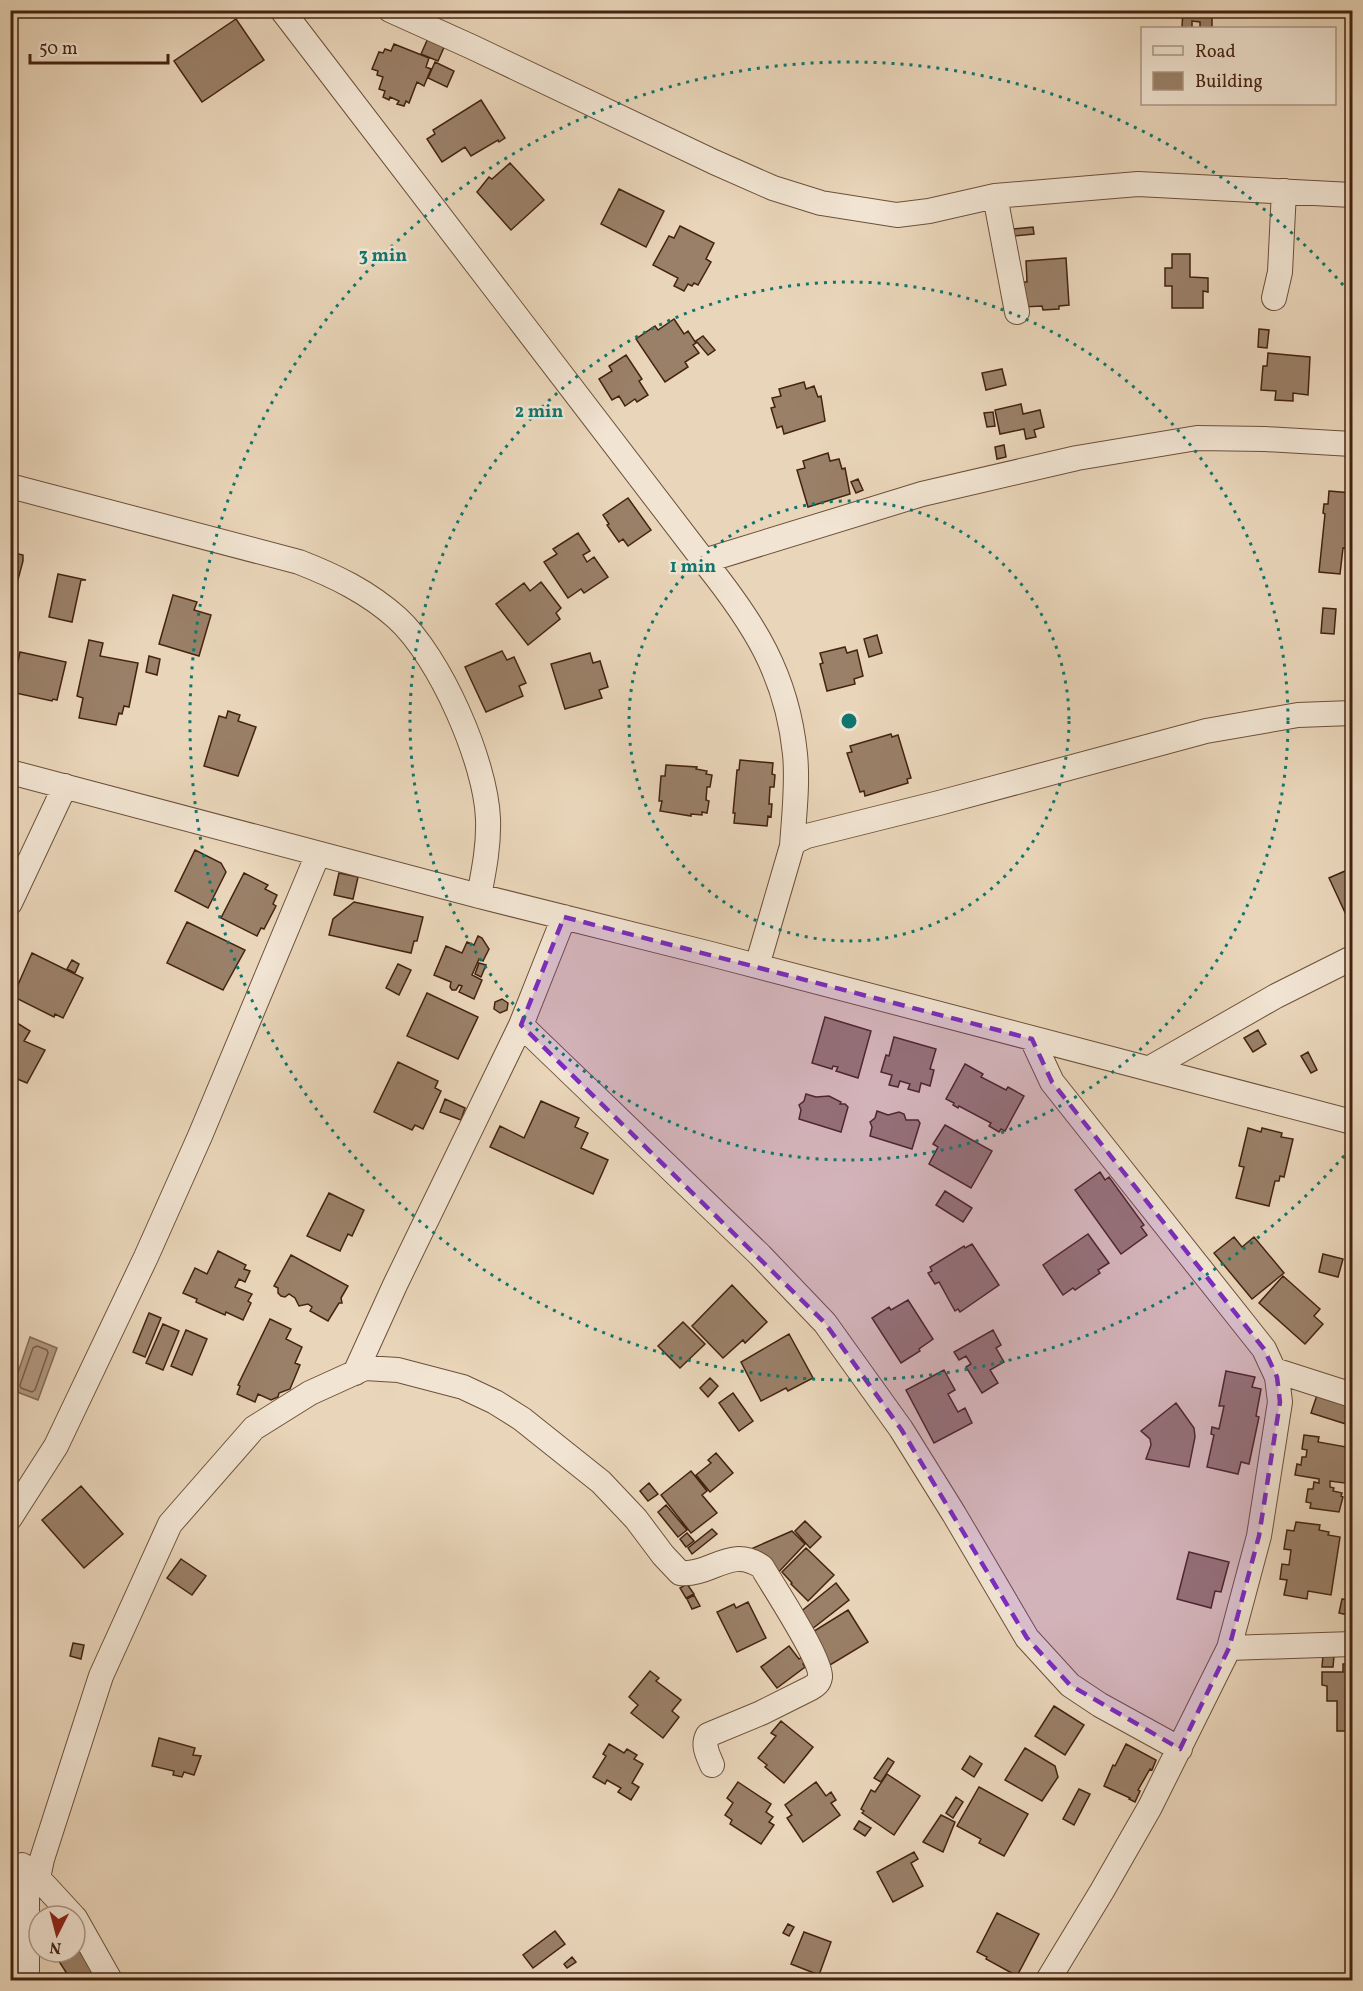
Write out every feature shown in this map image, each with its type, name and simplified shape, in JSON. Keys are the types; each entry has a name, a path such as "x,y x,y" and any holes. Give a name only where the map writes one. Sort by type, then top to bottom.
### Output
{"street":[{"path":"282,10 746,616 770,658 787,702 796,756 792,846 757,966"},
{"path":"390,10 714,162 783,191 821,202 897,215 929,211 995,196 1138,184 1353,195"},
{"path":"1274,298 1280,272 1284,191"},
{"path":"995,196 1017,312"},
{"path":"704,561 922,494 1077,458 1197,438 1353,444"},
{"path":"10,486 299,562 339,578 371,597 399,620 426,653 473,746 488,817 488,846 479,896"},
{"path":"792,846 796,841 807,836 1206,731 1298,715 1353,713"},
{"path":"10,772 1353,1122"},
{"path":"10,903 65,786"},
{"path":"10,1518 56,1446 146,1257 200,1136 318,854"},
{"path":"355,1373 521,1024 564,917"},
{"path":"1150,1068 1276,996 1353,958"},
{"path":"521,1024 759,1255 825,1323 900,1429 954,1514 1027,1638 1070,1685 1100,1705 1180,1749"},
{"path":"1032,1039 1052,1082 1264,1348 1277,1377 1280,1402 1259,1536 1229,1648 1180,1749 1102,1891 1048,1980"},
{"path":"28,1978 27,1897 24,1867 71,1767 101,1676 170,1524 254,1428 310,1393 365,1368 398,1370 462,1387 495,1402 522,1419 601,1482 636,1519 663,1555 680,1573 700,1570 725,1560 745,1559 762,1568 806,1642 817,1665 820,1678 818,1683 811,1688 761,1713 708,1735 705,1748 712,1765"},
{"path":"1274,1370 1353,1395"},
{"path":"1229,1648 1353,1644"},
{"path":"24,1867 61,1904"},
{"path":"10,1926 28,1978"},
{"path":"87,1940 110,1980"}],"highlighted area":[{"path":"564,917 1032,1039 1052,1082 1264,1349 1277,1377 1280,1402 1259,1536 1229,1648 1180,1749 1070,1685 1027,1638 901,1429 825,1323 521,1025"}],"water":[{"path":"30,1337 57,1348 38,1400 12,1390"}],"building":[{"path":"1183,10 1218,10 1218,13 1212,13 1212,27 1200,27 1200,22 1192,21 1192,27 1182,27"},
{"path":"236,19 264,60 202,102 174,61"},
{"path":"429,36 446,43 438,61 421,54"},
{"path":"394,44 429,58 426,67 431,69 424,86 417,82 409,103 406,101 404,106 397,104 399,101 390,97 389,100 383,97 385,91 379,89 383,77 377,75 378,71 372,69 379,52 383,53 385,49 391,51"},
{"path":"435,62 454,71 447,87 428,78"},
{"path":"481,100 505,138 471,156 465,147 442,162 427,139 435,134 433,130"},
{"path":"510,163 544,200 511,230 477,192 489,177 492,179"},
{"path":"619,189 664,211 646,247 601,224"},
{"path":"680,226 714,243 706,259 711,262 698,285 688,284 684,291 674,286 678,278 653,265 669,236 674,238"},
{"path":"1033,227 1034,234 1014,236 1013,229"},
{"path":"1172,254 1190,254 1190,277 1208,278 1208,292 1203,291 1203,308 1172,308 1172,286 1165,286 1165,268 1172,268"},
{"path":"1066,258 1069,305 1059,306 1059,309 1043,310 1042,306 1023,307 1022,282 1027,282 1026,261"},
{"path":"674,319 684,334 688,331 699,353 685,362 688,367 665,382 636,339 655,326 658,330"},
{"path":"1259,329 1269,330 1267,348 1258,347"},
{"path":"703,336 715,350 708,355 696,341"},
{"path":"1268,353 1310,357 1308,395 1293,393 1293,401 1275,400 1276,391 1261,390 1263,366 1267,366"},
{"path":"626,355 642,379 639,381 648,395 637,402 635,399 625,406 619,396 612,400 599,379 612,371 609,366"},
{"path":"1002,369 1006,385 986,390 982,373"},
{"path":"804,382 806,389 814,386 818,397 821,396 825,421 784,434 782,426 777,428 771,408 775,407 772,398 781,396 779,389"},
{"path":"1351,384 1352,416 1349,416"},
{"path":"1021,404 1023,414 1040,410 1044,427 1034,430 1036,437 1026,439 1024,429 1000,434 995,410"},
{"path":"993,412 995,426 987,427 984,413"},
{"path":"1004,445 1006,457 997,459 995,447"},
{"path":"828,453 830,461 839,459 842,469 845,468 850,494 808,507 797,470 805,468 803,461"},
{"path":"858,479 863,490 856,493 851,482"},
{"path":"1329,491 1352,493 1352,549 1343,548 1340,574 1319,572 1324,504 1328,504"},
{"path":"628,498 651,530 628,546 623,539 619,542 603,515"},
{"path":"578,533 590,551 583,555 587,562 594,557 608,577 584,593 581,589 568,598 544,562 557,554 553,549"},
{"path":"10,552 23,555 23,561 10,599"},
{"path":"58,574 86,580 81,580 72,622 49,617"},
{"path":"541,582 561,608 556,613 560,619 528,645 496,604 524,583 530,591"},
{"path":"173,595 197,602 194,610 211,615 199,656 159,644"},
{"path":"1323,608 1336,609 1334,634 1321,633"},
{"path":"877,635 882,653 869,657 864,639"},
{"path":"89,640 103,643 100,656 138,663 129,707 124,706 122,714 119,713 116,725 79,718 83,698 77,696"},
{"path":"845,647 847,653 857,650 863,676 854,679 855,684 827,691 820,664 823,663 820,653"},
{"path":"502,651 507,660 514,657 526,683 519,686 523,696 486,712 465,667"},
{"path":"20,652 66,662 57,700 52,701 11,692"},
{"path":"590,653 593,663 600,661 608,687 599,690 602,698 565,709 551,664"},
{"path":"149,656 160,659 157,675 146,672"},
{"path":"228,711 240,715 238,721 256,727 238,776 204,766 219,716 226,718"},
{"path":"891,734 892,737 898,735 911,778 907,779 908,783 865,796 864,791 860,792 847,753 852,752 850,746"},
{"path":"740,760 773,763 774,787 770,787 771,817 768,816 767,826 734,823 737,770 739,770"},
{"path":"666,765 697,767 696,769 707,771 706,774 712,775 710,787 707,787 706,800 709,801 707,813 691,814 691,816 660,811 661,776 665,776"},
{"path":"195,850 221,863 226,872 208,908 175,891"},
{"path":"1352,868 1352,920 1349,921 1329,878"},
{"path":"244,873 268,885 265,889 277,895 273,904 276,906 264,929 261,928 257,936 221,918"},
{"path":"339,873 358,877 353,899 334,895"},
{"path":"354,902 423,917 417,941 414,941 411,953 329,935 333,919"},
{"path":"187,922 245,950 223,990 167,963"},
{"path":"478,936 489,949 483,961 479,959 472,975 482,980 474,999 459,992 462,986 459,985 456,990 452,990 451,982 434,975 446,946 462,953 467,942 474,945"},
{"path":"32,953 83,978 63,1018 55,1014 54,1017 10,995 15,986 17,987"},
{"path":"72,960 79,964 75,973 67,969"},
{"path":"479,963 486,965 481,977 475,974"},
{"path":"398,964 411,970 399,995 386,988"},
{"path":"427,993 478,1017 458,1059 407,1036"},
{"path":"502,999 508,1003 507,1010 500,1013 494,1009 495,1002"},
{"path":"825,1017 871,1031 858,1078 836,1071 838,1067 833,1066 832,1069 812,1063"},
{"path":"17,1023 30,1031 24,1041 45,1050 27,1083 10,1076 10,1026 13,1027"},
{"path":"1258,1030 1266,1044 1253,1052 1244,1038"},
{"path":"894,1037 936,1049 930,1069 934,1070 930,1086 921,1083 919,1092 908,1089 910,1084 900,1081 898,1087 889,1085 892,1075 881,1072 886,1055 889,1056"},
{"path":"1308,1052 1317,1070 1311,1073 1301,1056"},
{"path":"398,1062 438,1081 435,1088 441,1091 423,1129 415,1125 412,1130 374,1112"},
{"path":"965,1064 983,1074 981,1077 1024,1096 1005,1131 1001,1129 999,1132 989,1126 991,1123 959,1106 958,1108 946,1099"},
{"path":"806,1094 816,1097 829,1096 848,1107 841,1132 799,1119 801,1110 799,1105 804,1101"},
{"path":"445,1099 465,1108 461,1120 440,1112"},
{"path":"541,1101 579,1118 575,1127 588,1133 581,1148 608,1160 593,1194 490,1147 500,1126 524,1138"},
{"path":"877,1111 888,1115 899,1112 904,1114 906,1120 918,1120 920,1123 912,1149 870,1136 872,1127 870,1122 875,1118"},
{"path":"945,1125 992,1151 971,1188 929,1164 938,1147 933,1144"},
{"path":"1248,1128 1261,1132 1262,1128 1282,1133 1281,1137 1293,1139 1284,1177 1280,1176 1279,1181 1275,1181 1269,1206 1236,1198 1244,1167 1239,1166"},
{"path":"1100,1172 1105,1180 1109,1177 1144,1225 1141,1227 1147,1235 1121,1254 1075,1190"},
{"path":"945,1191 972,1208 963,1222 936,1205"},
{"path":"329,1193 364,1210 352,1236 348,1234 340,1251 307,1236"},
{"path":"1088,1234 1109,1263 1098,1270 1100,1273 1075,1290 1073,1288 1063,1295 1043,1265"},
{"path":"1234,1237 1242,1247 1254,1237 1284,1273 1252,1299 1214,1253"},
{"path":"972,1244 999,1285 960,1312 958,1309 955,1311 939,1282 935,1284 928,1273 932,1271 930,1267 964,1246 965,1248"},
{"path":"218,1251 246,1265 244,1269 250,1271 245,1282 239,1279 235,1287 252,1294 248,1301 251,1303 243,1320 196,1302 197,1299 183,1293 195,1268 207,1274"},
{"path":"1323,1254 1343,1259 1338,1277 1319,1272"},
{"path":"291,1255 348,1286 341,1298 342,1303 339,1303 328,1321 310,1311 312,1307 308,1304 299,1306 295,1298 289,1294 285,1297 281,1296 278,1288 274,1286"},
{"path":"1283,1276 1320,1309 1314,1316 1323,1324 1305,1344 1259,1303"},
{"path":"732,1285 767,1322 745,1343 743,1340 723,1358 692,1326"},
{"path":"908,1300 933,1339 901,1363 872,1318 889,1307 891,1310"},
{"path":"149,1313 161,1318 145,1357 133,1352"},
{"path":"270,1319 291,1329 286,1339 302,1347 295,1363 300,1365 290,1389 279,1393 278,1397 271,1400 258,1394 255,1402 237,1394 240,1386 238,1385"},
{"path":"683,1322 705,1344 680,1368 658,1346"},
{"path":"163,1324 179,1331 163,1370 146,1363"},
{"path":"10,1329 17,1332 10,1350"},
{"path":"186,1330 207,1339 192,1375 171,1366"},
{"path":"993,1330 1001,1345 996,1348 1004,1362 990,1370 998,1383 982,1393 966,1367 971,1364 966,1356 959,1360 954,1352"},
{"path":"789,1334 813,1378 761,1401 741,1362"},
{"path":"944,1370 955,1390 948,1394 958,1412 965,1408 972,1423 934,1443 906,1390"},
{"path":"1226,1371 1255,1377 1252,1387 1261,1389 1256,1416 1259,1417 1249,1464 1241,1462 1238,1474 1207,1467 1214,1435 1211,1434 1212,1427 1219,1429 1224,1406 1219,1406"},
{"path":"710,1378 718,1386 708,1397 700,1388"},
{"path":"733,1393 753,1421 739,1431 719,1403"},
{"path":"1317,1395 1352,1399 1352,1415 1349,1425 1311,1413"},
{"path":"1176,1403 1194,1428 1195,1437 1189,1467 1146,1459 1151,1445 1150,1439 1141,1431"},
{"path":"1304,1435 1319,1437 1318,1442 1352,1448 1350,1475 1352,1475 1352,1484 1330,1481 1330,1487 1334,1488 1333,1491 1342,1493 1339,1512 1310,1508 1311,1503 1306,1502 1308,1489 1313,1489 1314,1482 1319,1483 1319,1479 1295,1475 1297,1464 1301,1465 1302,1457 1306,1457 1307,1450 1302,1449"},
{"path":"716,1453 733,1473 710,1492 696,1475 711,1463 708,1460"},
{"path":"691,1471 707,1491 702,1495 717,1513 691,1533 661,1495"},
{"path":"649,1483 658,1494 648,1501 640,1491"},
{"path":"81,1486 123,1534 84,1568 42,1520"},
{"path":"666,1505 687,1530 678,1537 658,1512"},
{"path":"805,1521 821,1537 810,1548 795,1531"},
{"path":"1296,1522 1320,1525 1319,1530 1329,1532 1328,1535 1340,1537 1331,1595 1308,1591 1307,1599 1284,1595 1287,1580 1280,1579 1282,1564 1289,1565 1291,1550 1284,1549 1287,1530 1294,1531"},
{"path":"712,1529 717,1534 692,1554 688,1548"},
{"path":"792,1531 805,1544 775,1576 751,1549"},
{"path":"687,1533 694,1541 686,1547 680,1539"},
{"path":"806,1548 834,1575 808,1601 782,1572"},
{"path":"1189,1552 1229,1562 1221,1592 1215,1591 1211,1608 1177,1599"},
{"path":"181,1559 206,1576 192,1595 167,1578"},
{"path":"836,1583 849,1600 812,1629 799,1613"},
{"path":"687,1584 694,1594 686,1598 680,1588"},
{"path":"694,1595 700,1606 692,1609 687,1599"},
{"path":"1342,1599 1350,1600 1348,1615 1339,1613"},
{"path":"748,1602 766,1638 737,1652 717,1612 734,1604 736,1608"},
{"path":"848,1610 868,1642 830,1665 811,1633"},
{"path":"73,1643 84,1645 81,1659 70,1656"},
{"path":"789,1646 799,1659 802,1657 806,1662 803,1664 805,1667 777,1688 761,1667"},
{"path":"1323,1655 1334,1656 1333,1667 1322,1667"},
{"path":"1343,1664 1352,1664 1352,1731 1337,1731 1337,1701 1327,1701 1327,1686 1322,1685 1322,1672 1343,1672"},
{"path":"650,1671 659,1678 656,1681 681,1700 672,1711 679,1717 663,1738 631,1713 638,1705 629,1697"},
{"path":"1054,1706 1084,1725 1065,1755 1035,1736"},
{"path":"781,1721 813,1747 784,1783 758,1758 776,1736 771,1733"},
{"path":"159,1738 195,1748 193,1755 201,1756 194,1775 184,1772 182,1777 173,1775 174,1771 152,1766"},
{"path":"609,1744 624,1753 627,1749 637,1755 634,1759 643,1764 632,1783 639,1787 631,1800 618,1792 621,1788 607,1780 605,1784 593,1777 606,1756 603,1754"},
{"path":"1126,1744 1156,1760 1138,1790 1140,1791 1135,1802 1104,1786"},
{"path":"1025,1748 1055,1766 1058,1777 1042,1801 1005,1780"},
{"path":"970,1756 982,1764 974,1777 962,1769"},
{"path":"888,1758 894,1762 881,1782 874,1778"},
{"path":"887,1774 920,1796 894,1835 862,1813 864,1811 861,1809 871,1790 875,1792"},
{"path":"738,1782 771,1804 766,1812 773,1817 769,1822 774,1825 761,1844 730,1824 732,1820 725,1815 733,1803 727,1798"},
{"path":"816,1782 826,1796 831,1792 836,1800 831,1803 840,1815 803,1842 787,1818 792,1815 785,1805"},
{"path":"979,1787 1028,1814 1004,1856 979,1843 981,1839 957,1826"},
{"path":"1079,1789 1090,1794 1074,1825 1063,1819"},
{"path":"956,1797 963,1802 953,1818 946,1813"},
{"path":"941,1815 955,1822 943,1852 923,1842"},
{"path":"859,1821 871,1828 865,1836 854,1829"},
{"path":"914,1852 918,1859 911,1863 923,1886 893,1902 877,1872"},
{"path":"997,1913 1039,1934 1017,1976 977,1952"},
{"path":"788,1924 794,1927 789,1936 783,1933"},
{"path":"555,1931 565,1944 533,1968 523,1955"},
{"path":"804,1932 831,1942 819,1975 791,1964"},
{"path":"572,1957 576,1962 567,1968 564,1964"},
{"path":"87,1962 93,1972 80,1980 71,1980 61,1964"}]}
